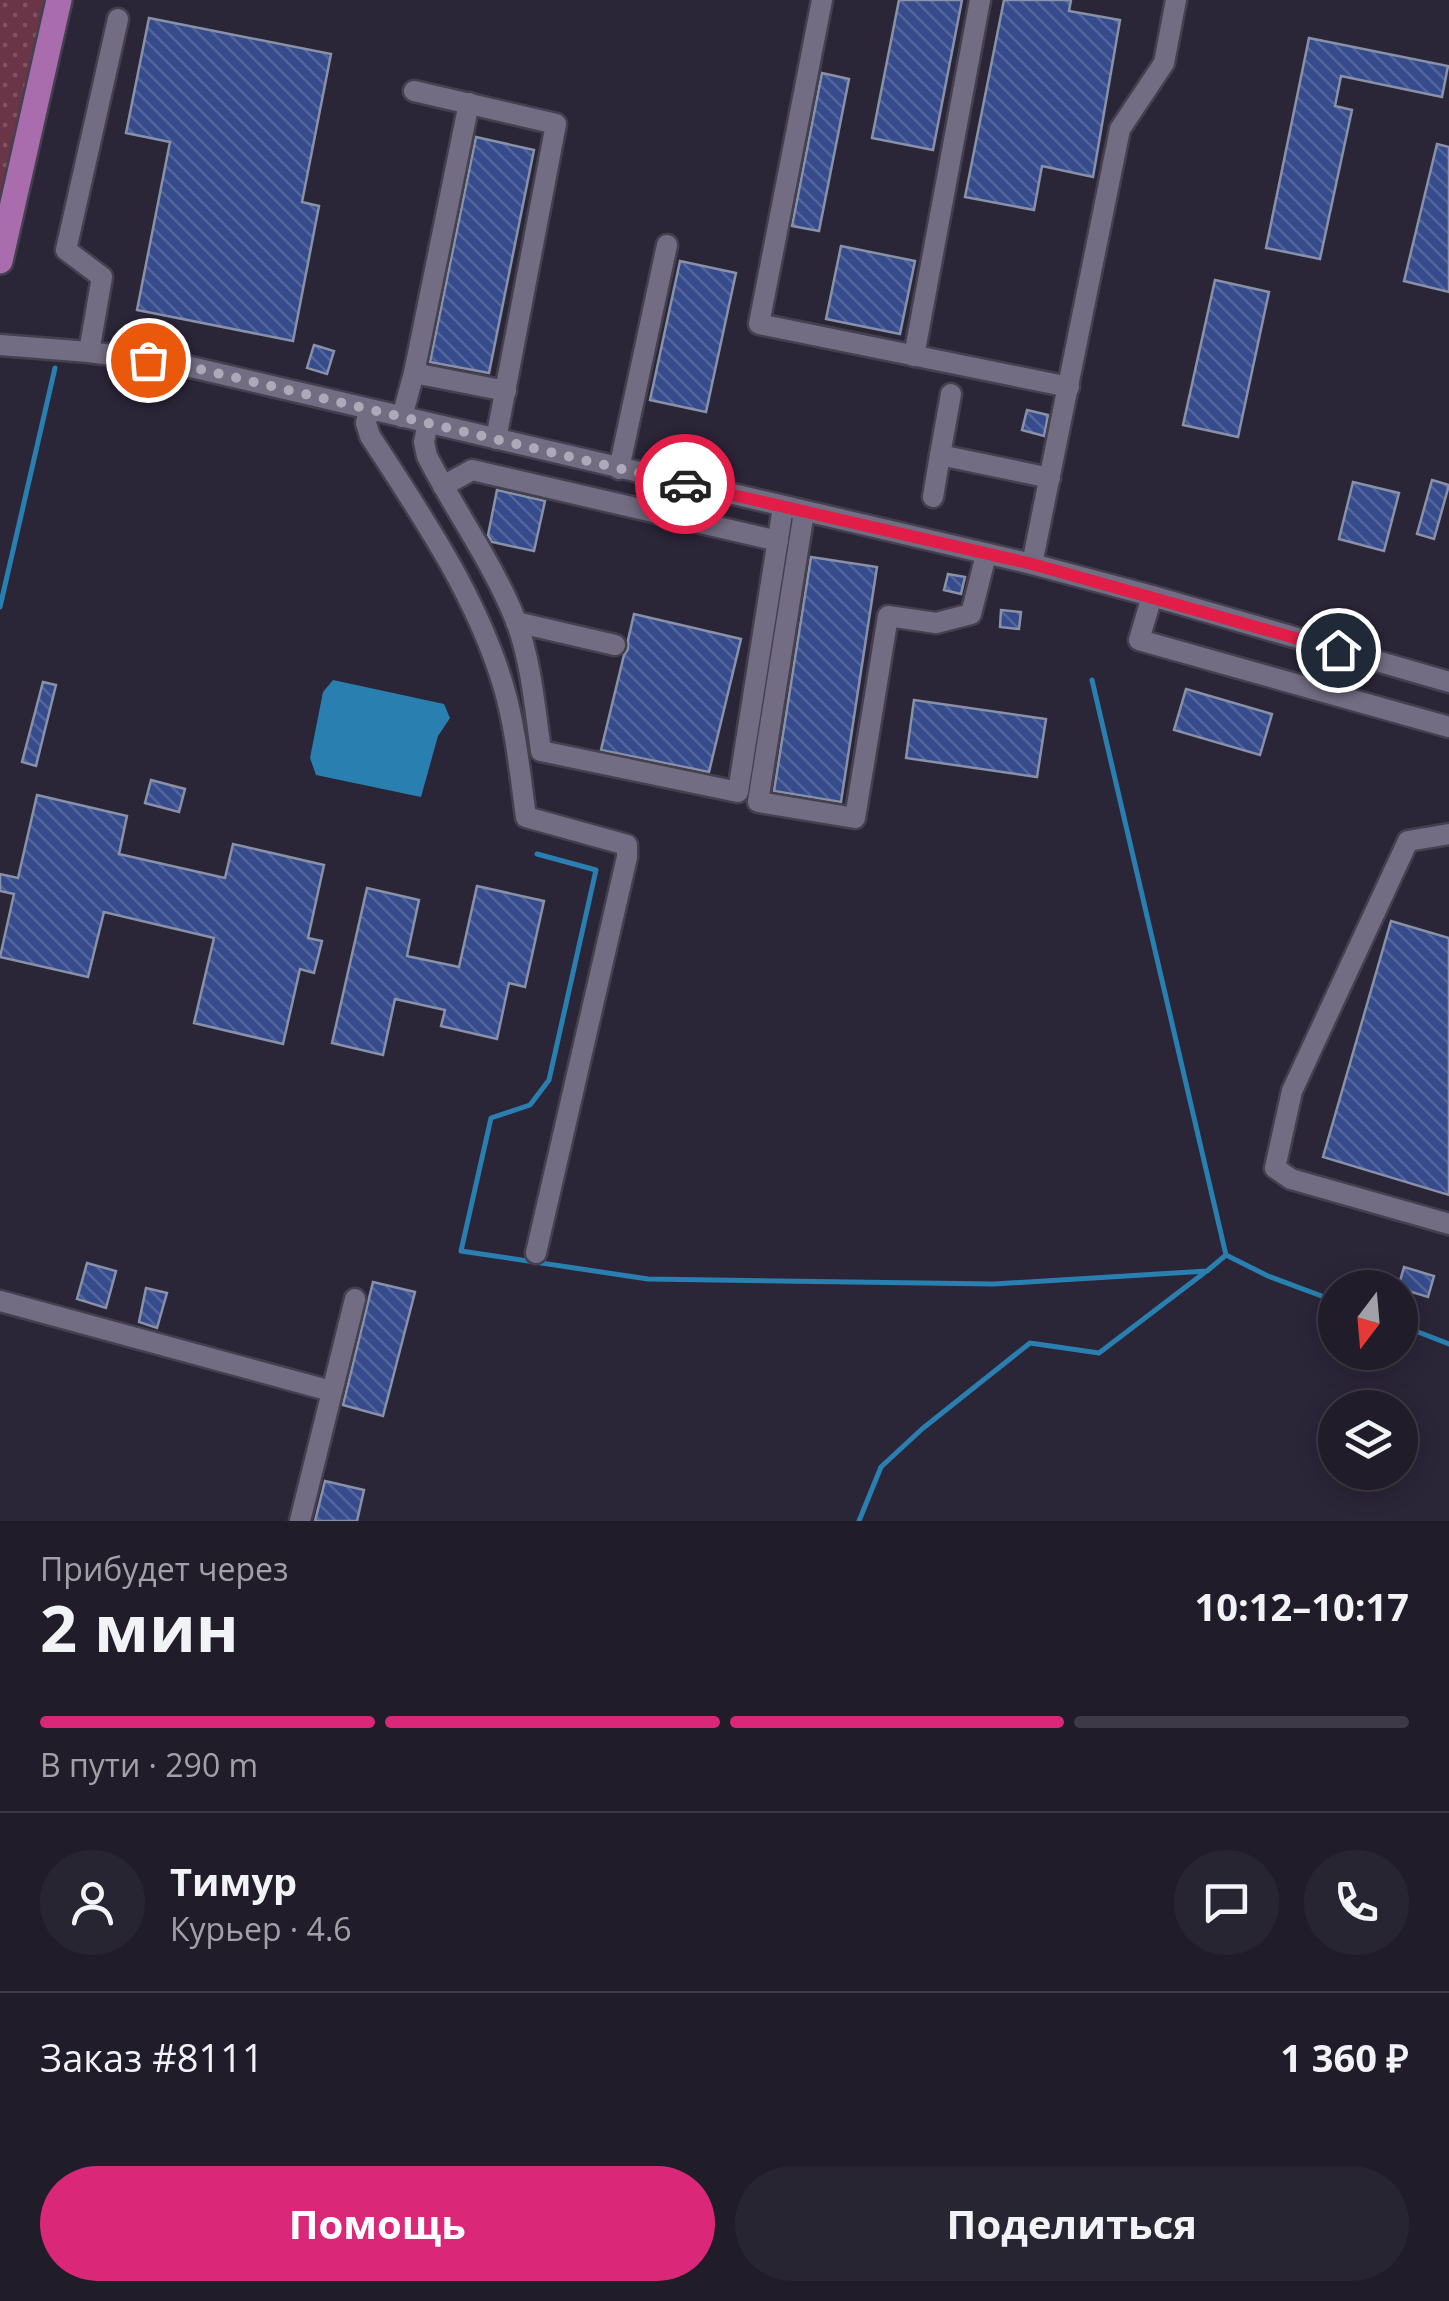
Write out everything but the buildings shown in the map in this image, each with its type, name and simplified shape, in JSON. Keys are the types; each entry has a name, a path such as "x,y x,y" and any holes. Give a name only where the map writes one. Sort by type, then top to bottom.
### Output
{"main road":[{"path":"0,260 59,0"}],"lane":[{"path":"822,0 759,324 1069,387"},
{"path":"914,356 980,0"},
{"path":"1032,564 1120,129 1164,63 1176,0"},
{"path":"89,352 102,277 66,250 118,19"},
{"path":"414,90 556,124 496,440"},
{"path":"402,418 469,104"},
{"path":"619,468 666,245"},
{"path":"0,345 178,364 1032,564 1449,682"},
{"path":"414,373 506,391"},
{"path":"934,497 950,394"},
{"path":"369,410 366,423 370,436 418,509 482,626 504,688 516,740 526,818 627,844 536,1253"},
{"path":"428,423 424,442 427,456 479,546 516,622 531,683 541,751 738,792 778,542 794,509"},
{"path":"940,454 1050,478"},
{"path":"442,486 472,470 778,542"},
{"path":"794,509 758,802 856,818 888,616 936,622 972,614 986,555"},
{"path":"1152,596 1139,640 1449,727"},
{"path":"516,622 615,645"},
{"path":"1449,834 1408,841 1292,1091 1275,1168 1291,1180 1449,1224"},
{"path":"300,1521 355,1299"},
{"path":"0,1302 331,1391"}],"shaded area":[{"path":"0,0 49,0 0,214"}],"water":[{"path":"333,680 444,704 450,718 438,736 421,797 316,775 310,758 323,692"}],"waterway":[{"path":"0,607 55,368"},
{"path":"537,854 596,870 549,1080 530,1105 491,1118 461,1251 648,1279 994,1284 1207,1271 1226,1255 1092,680"},
{"path":"1226,1255 1318,1295"},
{"path":"859,1521 881,1467 1030,1343 1099,1353 1204,1273"},
{"path":"1418,1332 1449,1344"}],"way so far":[{"path":"148,360 685,484"}],"route":[{"path":"685,484 1032,564 1338,650"}]}
